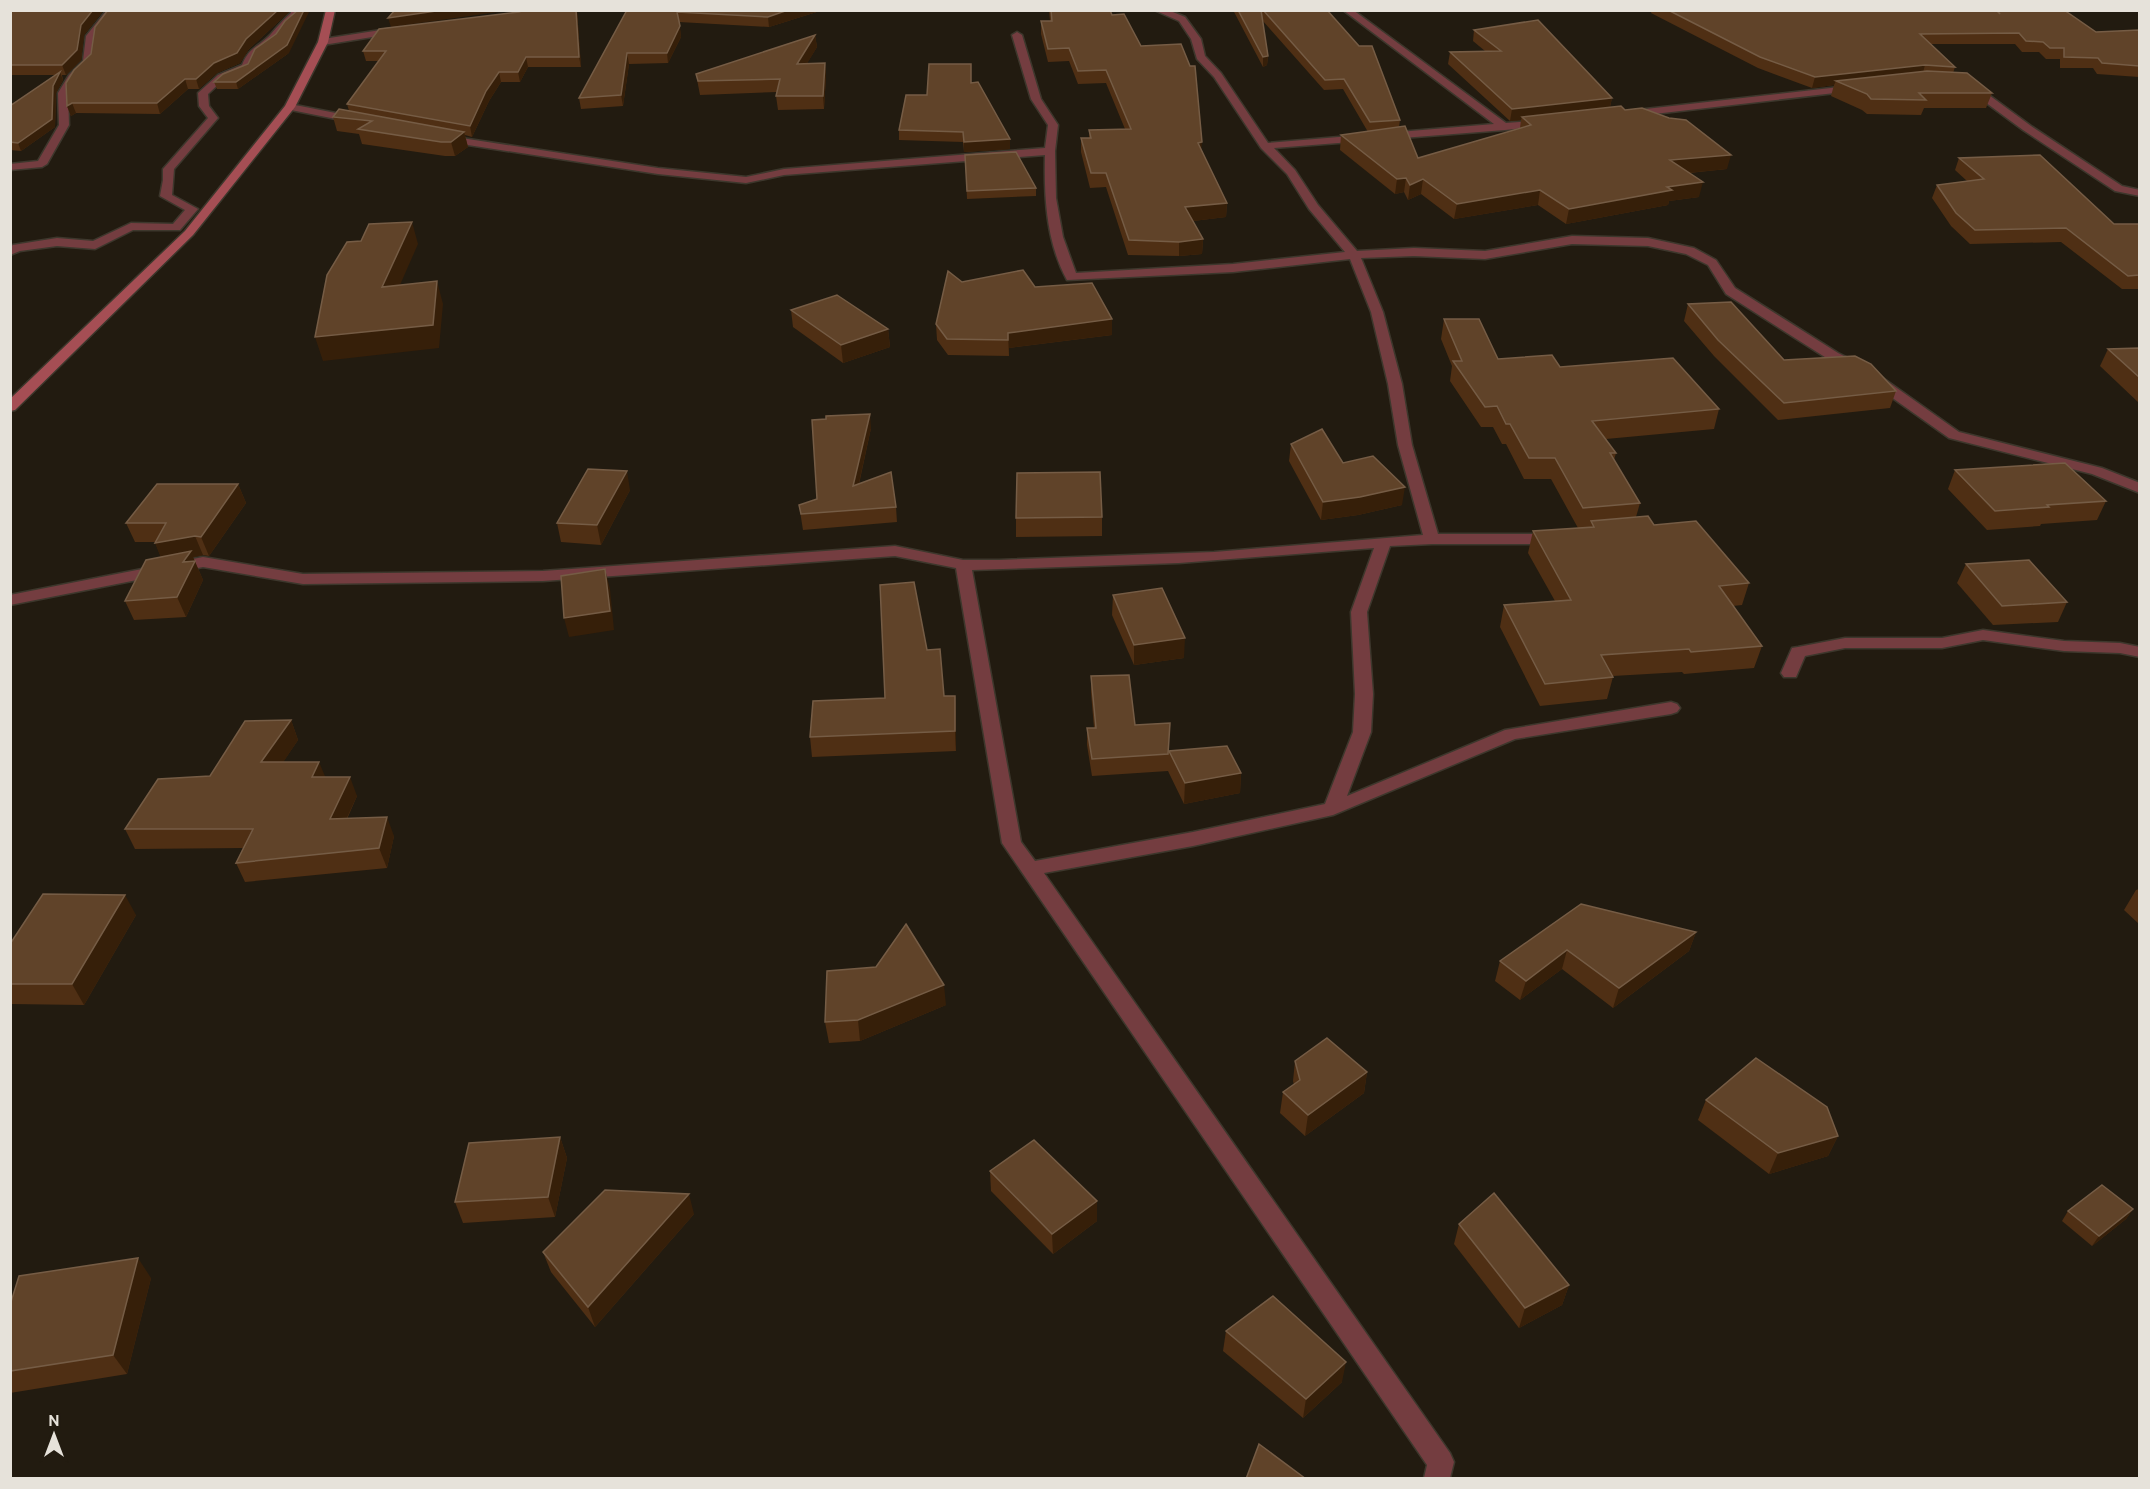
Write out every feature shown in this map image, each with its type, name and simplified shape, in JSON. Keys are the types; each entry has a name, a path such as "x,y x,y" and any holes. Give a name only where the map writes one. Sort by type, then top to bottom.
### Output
{"main road":[{"path":"10,408 189,233 290,107 323,42 331,10"}],"street":[{"path":"10,167 42,164 64,125 63,93 72,77 88,62 91,36 112,10"},
{"path":"10,252 17,248 57,242 95,245 131,226 176,228 192,208 166,196 169,180 168,169 213,118 204,106 203,93 221,77 246,68 251,54 273,38 282,25 296,14 295,10"},
{"path":"1158,10 1182,19 1196,39 1200,57 1218,75 1265,146 1291,172 1313,207 1354,255 1377,312 1395,384 1405,445 1432,539"},
{"path":"1347,10 1505,127"},
{"path":"323,42 414,28"},
{"path":"1017,35 1036,99 1053,125 1050,151 1050,198 1057,237 1071,277 1233,268 1354,255 1414,252 1485,255 1572,240 1648,242 1690,251 1712,263 1730,291 1833,356 1865,372 1954,435 2097,471 2139,489"},
{"path":"1954,83 1965,83 2027,128 2139,200"},
{"path":"1612,115 1874,86"},
{"path":"290,107 365,122"},
{"path":"1265,146 1553,122"},
{"path":"429,135 536,154 658,171 746,180 784,172 1050,151"},
{"path":"2119,189 2139,192"},
{"path":"10,600 203,562 303,579 543,576 895,550 963,565 1089,563 1251,554 1384,541 1569,538"},
{"path":"1333,809 1362,732 1364,694 1359,612 1384,541"},
{"path":"963,565 1012,843 1441,1462 1437,1479"},
{"path":"1790,673 1798,652 1845,642 1942,642 1983,635 2064,646 2120,648 2139,652"},
{"path":"1030,869 1193,839 1333,809 1511,734 1671,708"}],"building":[{"path":"10,10 93,10 81,25 77,50 62,65 10,65"},
{"path":"108,10 278,10 246,39 237,53 214,63 196,79 185,79 157,103 72,103 67,106 66,83 74,70 91,54 95,27"},
{"path":"298,10 304,10 287,45 236,82 214,82 223,74 248,64 255,49 276,34 285,21"},
{"path":"395,10 443,10 388,18"},
{"path":"524,10 576,10 579,57 526,57 518,72 499,72 486,91 470,126 347,104 386,51 363,51 379,29"},
{"path":"627,10 788,10 768,17 677,12 680,26 667,53 627,53 621,95 579,98"},
{"path":"1051,10 1110,10 1112,15 1124,14 1141,46 1181,44 1190,66 1195,66 1202,142 1198,143 1227,203 1185,207 1203,239 1179,242 1129,240 1106,173 1091,173 1081,138 1091,138 1089,130 1131,129 1106,70 1078,71 1069,48 1048,49 1041,21 1052,21"},
{"path":"1238,10 1261,10 1268,56 1263,57"},
{"path":"1263,10 1327,10 1359,46 1372,46 1400,120 1370,122 1344,79 1325,80"},
{"path":"1668,10 1996,10 2000,14 1997,10 2064,10 2096,32 2139,30 2139,66 2102,63 2098,58 2064,57 2064,48 2050,48 2043,42 2026,41 2019,33 1920,34 1955,67 1925,65 1815,77 1760,57"},
{"path":"1538,20 1612,98 1512,109 1450,52 1501,51 1474,30"},
{"path":"815,35 797,64 825,63 823,96 776,96 780,79 698,81 696,74"},
{"path":"929,64 971,64 971,83 978,82 1010,139 964,142 963,132 899,130 906,95 927,95"},
{"path":"1927,71 1967,73 1992,93 1919,93 1926,100 1871,99 1867,94 1836,81"},
{"path":"60,72 53,86 52,119 18,143 10,142 10,106"},
{"path":"1621,106 1625,110 1642,108 1669,118 1686,120 1731,155 1670,160 1703,182 1667,187 1672,190 1569,209 1540,190 1457,204 1423,179 1410,185 1406,178 1397,179 1341,135 1405,126 1418,158 1531,125 1522,117"},
{"path":"339,109 464,132 451,142 441,142 358,129 372,121 333,117"},
{"path":"1016,152 1036,188 967,191 965,155"},
{"path":"2040,155 2114,224 2139,224 2139,275 2128,276 2066,228 1975,230 1956,213 1937,185 1984,179 1959,158"},
{"path":"412,222 382,287 437,281 433,325 315,337 327,275 347,242 361,241 369,224"},
{"path":"1023,270 1035,287 1092,283 1112,319 1008,333 1008,340 947,339 936,324 948,271 962,282"},
{"path":"837,295 888,329 841,345 791,310"},
{"path":"1731,302 1784,360 1855,356 1871,364 1896,391 1784,403 1718,340 1688,304"},
{"path":"1444,319 1479,319 1498,359 1552,355 1560,367 1673,358 1719,409 1592,421 1616,453 1610,453 1640,503 1583,508 1555,458 1529,458 1497,406 1485,407 1453,361 1462,361"},
{"path":"2139,348 2139,377 2108,349"},
{"path":"870,414 853,486 891,472 896,507 801,514 799,505 817,499 812,420 826,419 826,416"},
{"path":"1322,429 1343,463 1373,456 1405,487 1323,502 1291,444"},
{"path":"2065,463 2106,501 1995,511 1955,470"},
{"path":"588,469 627,471 597,525 557,523"},
{"path":"1100,472 1102,517 1016,518 1017,473"},
{"path":"157,484 238,484 201,537 155,543 166,523 126,523"},
{"path":"1648,516 1654,525 1696,521 1749,583 1719,586 1762,646 1691,652 1689,649 1601,655 1613,677 1545,684 1504,605 1571,600 1533,531 1594,527 1591,521"},
{"path":"191,551 183,562 195,561 177,597 125,601 146,560"},
{"path":"2029,560 2067,602 2002,606 1966,564"},
{"path":"605,569 610,611 564,618 561,576"},
{"path":"914,582 927,650 940,649 944,696 955,696 955,731 810,737 813,701 885,698 880,585"},
{"path":"1162,588 1185,638 1134,645 1113,595"},
{"path":"1129,675 1135,725 1170,723 1168,754 1092,759 1087,728 1096,728 1091,676"},
{"path":"291,720 261,762 319,762 312,777 350,777 330,819 387,817 379,848 236,863 253,829 125,829 158,779 210,776 245,721"},
{"path":"1227,746 1241,773 1185,783 1169,751"},
{"path":"43,894 125,895 72,984 10,984 10,944"},
{"path":"1581,904 1696,932 1619,988 1567,950 1526,981 1500,961"},
{"path":"906,924 944,985 858,1020 825,1022 827,971 876,967"},
{"path":"1327,1038 1367,1072 1308,1115 1283,1092 1300,1080 1295,1061"},
{"path":"1756,1058 1827,1107 1838,1136 1778,1153 1706,1100"},
{"path":"560,1137 548,1197 455,1202 469,1143"},
{"path":"1034,1140 1097,1201 1052,1234 990,1171"},
{"path":"2102,1185 2133,1209 2099,1236 2068,1211"},
{"path":"605,1190 689,1194 588,1307 543,1252"},
{"path":"1494,1193 1569,1285 1525,1308 1459,1224"},
{"path":"138,1258 113,1355 10,1371 10,1305 19,1276"},
{"path":"1273,1296 1346,1362 1306,1399 1226,1331"},
{"path":"1259,1444 1306,1479 1246,1479"}]}
